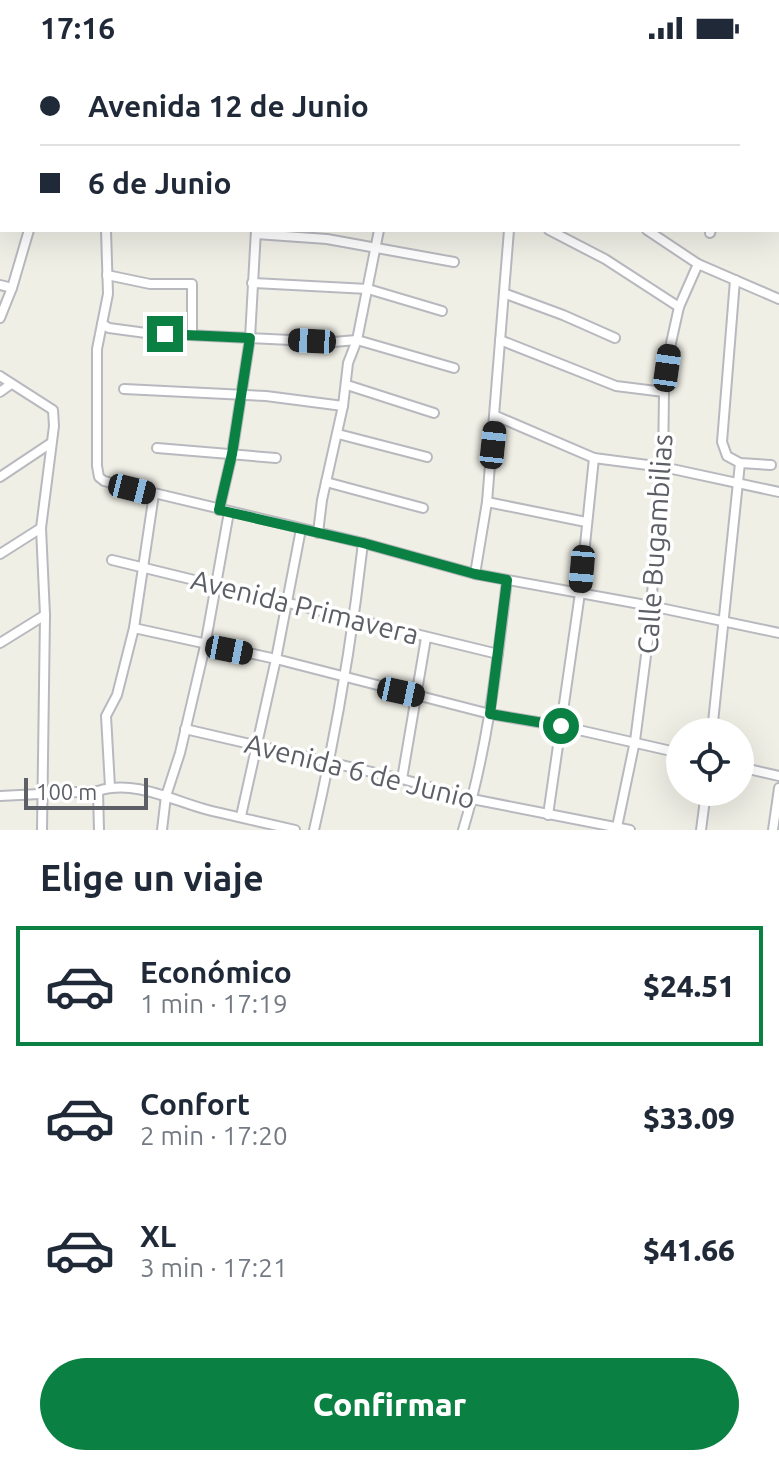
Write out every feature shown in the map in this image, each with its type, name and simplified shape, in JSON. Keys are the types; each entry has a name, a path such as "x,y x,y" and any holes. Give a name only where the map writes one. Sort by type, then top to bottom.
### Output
{"street":[{"path":"0,318 12,288 26,232"},
{"path":"106,232 108,294 97,349 99,477 110,483 363,543 475,574 779,633"},
{"path":"162,830 166,796 205,646 215,584 250,338 256,232 327,239 454,262"},
{"path":"318,533 347,385 348,363 357,340 379,232"},
{"path":"475,574 487,502 496,416 509,232"},
{"path":"553,232 605,259 679,307"},
{"path":"650,232 698,264 779,299"},
{"name":"Calle Bugambilias","path":"617,827 635,741 651,606 663,467 664,392 679,307 698,264"},
{"path":"107,275 150,284 192,284 192,335"},
{"path":"735,280 722,442 727,456 740,463 771,465"},
{"path":"252,283 368,289 442,311"},
{"path":"0,285 12,288"},
{"path":"506,294 615,338"},
{"path":"102,324 109,328 146,333 333,342 357,340 454,368"},
{"path":"500,340 616,386 664,392"},
{"path":"0,376 53,410 54,426 41,528 45,615 42,830"},
{"path":"0,392 11,384"},
{"path":"347,385 434,413"},
{"path":"124,389 242,395 343,406"},
{"path":"496,416 594,458 663,467 779,492"},
{"path":"338,434 427,457"},
{"path":"0,477 51,443"},
{"path":"157,448 276,458"},
{"path":"548,815 580,593 594,458"},
{"path":"713,718 740,463"},
{"path":"326,482 423,508"},
{"path":"110,787 106,716 117,695 134,628 154,494"},
{"path":"487,502 586,522"},
{"path":"0,554 41,528"},
{"path":"241,816 301,529"},
{"path":"314,830 345,677 363,543"},
{"name":"Avenida Primavera","path":"112,560 498,654"},
{"path":"463,830 490,714 507,580"},
{"path":"0,643 45,615"},
{"path":"134,628 205,646 276,659 490,714 666,749"},
{"path":"402,779 426,638"},
{"name":"Avenida 6 de Junio","path":"185,729 402,779 472,799 630,830"},
{"path":"754,770 779,776"},
{"path":"0,796 98,791 110,787 140,789 212,811 295,830"},
{"path":"773,830 779,788"},
{"path":"98,791 99,830"},
{"path":"701,830 704,806"}],"route":[{"path":"165,334 250,338 232,454 219,510 507,580 490,714 561,726"}]}
